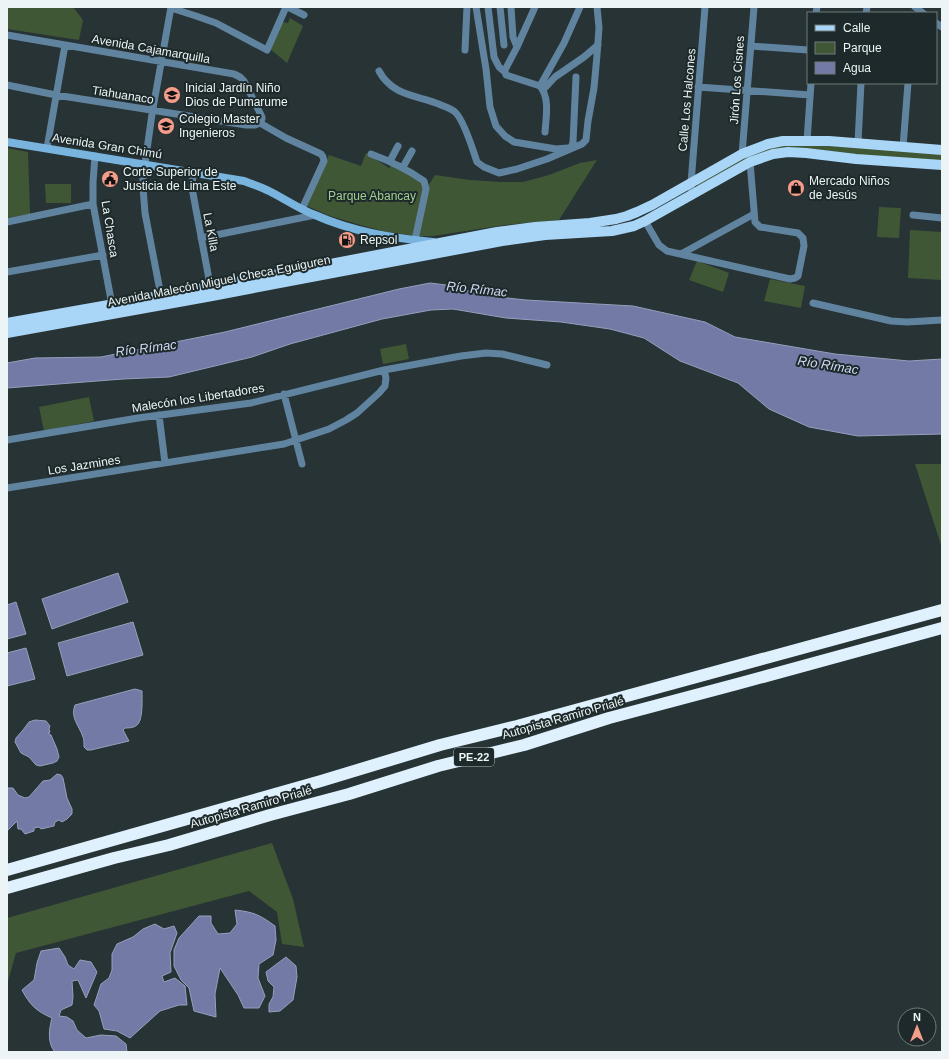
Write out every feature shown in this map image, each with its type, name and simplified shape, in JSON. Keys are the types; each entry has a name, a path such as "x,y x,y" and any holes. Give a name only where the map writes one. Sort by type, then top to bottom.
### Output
{"highway":[{"name":"Autopista Ramiro Prialé","path":"7,870 321,782 440,745 524,724 942,610"},
{"name":"Autopista Ramiro Prialé","path":"7,888 114,858 169,845 270,815 349,794 438,766 524,744 609,718 942,628"}],"main road":[{"name":"Avenida Malecón Miguel Checa Eguiguren","path":"7,333 496,232 616,219 638,212 742,154 768,144 783,141 807,140 942,150"},
{"name":"Avenida Malecón Miguel Checa Eguiguren","path":"7,323 161,296 211,292 502,241 545,235 612,232 634,226 645,221 750,162 773,154 788,152 806,153 856,159 942,165"}],"street":[{"path":"161,296 144,200 143,178 144,164 171,8 216,23 267,50 287,7 304,15"},
{"path":"466,50 467,7"},
{"path":"476,7 488,79 490,107 496,126 505,136 514,142 556,148 571,148"},
{"path":"488,7 494,57 499,67 505,71 506,75 541,88"},
{"path":"500,7 504,45"},
{"path":"511,7 513,37 517,48"},
{"path":"505,71 535,7"},
{"path":"545,132 546,102 541,88 564,43 580,7"},
{"path":"379,71 390,86 402,93 426,99 454,111 461,118 477,162 484,167 499,173 517,169 547,159 582,144 586,140 594,88 598,45 597,7"},
{"name":"Calle Los Halcones","path":"692,195 691,183 698,87 706,7"},
{"name":"Jirón Los Cisnes","path":"742,154 754,7"},
{"name":"Avenida Cajamarquilla","path":"7,35 234,74 244,81 262,117 260,123"},
{"path":"47,148 65,45"},
{"path":"541,88 598,45"},
{"path":"751,46 807,50"},
{"path":"571,148 573,142 576,77"},
{"path":"807,140 811,84"},
{"path":"858,143 861,84"},
{"path":"903,147 908,84"},
{"name":"Tiahuanaco","path":"7,85 56,95 246,125 255,125 260,123"},
{"path":"698,87 810,95"},
{"path":"260,123 286,138 321,154 323,157 324,161 302,209"},
{"name":"Avenida Gran Chimú","path":"7,142 231,178 268,190 315,215 360,231 382,236 415,240 478,245"},
{"path":"390,161 398,146"},
{"path":"403,167 412,151"},
{"path":"371,154 403,167 424,181 426,187 415,240"},
{"name":"La Chasca","path":"95,156 92,182 93,204 112,305"},
{"path":"645,221 659,245 667,251 790,279 795,278 798,276 804,246 803,238 798,233 760,227 755,222 750,162"},
{"name":"La Killa","path":"193,173 192,188 211,292"},
{"path":"7,222 93,204"},
{"path":"681,254 754,214"},
{"path":"201,238 315,215"},
{"path":"913,215 942,218"},
{"path":"7,272 102,255"},
{"path":"813,303 891,321 907,322 942,320"},
{"name":"Malecón los Libertadores","path":"7,440 159,415 251,403 384,370 461,356 486,353 502,354 547,365"},
{"name":"Los Jazmines","path":"7,488 284,444 329,428 357,413 385,386 386,378 384,370"},
{"path":"284,394 302,464"},
{"path":"159,415 165,463"}],"green space":[{"path":"7,7 73,7 83,20 79,40 7,29"},
{"path":"290,18 303,26 287,63 269,48 281,22 288,23"},
{"path":"788,143 942,153 942,162 786,150 699,188 696,183 750,153"},
{"path":"7,148 28,152 30,214 7,218"},
{"name":"Parque Abancay","path":"366,153 389,168 392,165 428,186 435,175 470,180 523,182 549,175 580,163 597,160 559,220 505,225 433,236 417,236 387,232 364,226 330,216 307,206 329,155 361,166"},
{"path":"45,184 71,184 71,203 46,203"},
{"path":"879,207 901,208 899,238 877,237"},
{"path":"910,230 942,232 942,280 908,278"},
{"path":"697,261 729,273 723,292 689,280"},
{"path":"770,279 805,286 801,308 764,301"},
{"path":"406,344 409,359 383,364 380,349"},
{"path":"89,397 94,421 44,431 39,407"},
{"path":"915,464 942,464 942,548"},
{"path":"272,843 293,899 304,947 282,944 277,912 249,891 16,953 7,985 7,918"}],"water":[{"name":"Río Rímac","path":"430,283 446,285 488,296 526,300 633,306 705,322 735,337 835,354 909,361 942,359 942,434 858,436 809,427 769,409 738,383 680,361 644,338 610,329 561,322 506,318 453,309 431,310 382,319 290,344 252,357 169,377 7,388 7,363 35,358 101,357 225,332 399,289"},
{"path":"118,573 128,602 52,629 42,599"},
{"path":"16,602 26,634 7,639 7,605"},
{"path":"133,622 143,655 67,676 58,643"},
{"path":"26,648 35,679 7,686 7,653"},
{"path":"135,689 142,691 141,713 140,721 137,725 132,728 125,728 123,730 129,741 87,750 84,747 83,738 74,718 75,705"},
{"path":"35,720 46,721 50,726 50,732 48,733 51,735 59,757 57,761 53,763 40,766 36,765 29,757 21,753 15,742 16,738 29,722"},
{"path":"57,774 61,775 63,778 67,798 72,809 72,814 62,822 59,820 55,822 54,826 41,829 39,827 34,828 34,831 25,834 21,829 18,829 17,821 7,831 7,788 13,788 18,795 25,798 29,797 43,781 50,780"},
{"path":"235,910 256,915 275,926 276,940 273,955 259,964 258,978 265,996 259,1008 244,1008 238,995 220,968 215,994 216,1017 194,1011 189,988 181,980 174,966 174,950 179,938 199,916 211,916 211,923 218,934 230,933 237,924"},
{"path":"155,924 164,929 174,926 177,933 170,953 171,972 162,976 164,982 175,978 185,986 187,1005 179,1005 160,1011 130,1038 117,1031 104,1029 99,1011 94,1005 101,984 109,978 112,970 112,954 117,944 133,937 143,929"},
{"path":"59,948 68,965 74,969 80,960 91,962 97,972 86,998 78,980 72,981 72,1005 61,1010 59,1016 67,1017 73,1021 77,1030 86,1038 101,1035 116,1036 126,1044 127,1052 55,1052 52,1048 49,1036 52,1018 34,1007 22,990 34,980 41,951"},
{"path":"286,957 296,966 297,977 293,1000 280,1011 269,1012 269,1004 273,997 274,987 268,981 266,972"}],"place":[{"name":"Inicial Jardín Niño Dios de Pumarume","path":"172,95"},
{"name":"Colegio Master Ingenieros","path":"166,126"},
{"name":"Corte Superior de Justicia de Lima Este","path":"110,179"},
{"name":"Mercado Niños de Jesús","path":"796,188"},
{"name":"Repsol","path":"347,240"}]}
